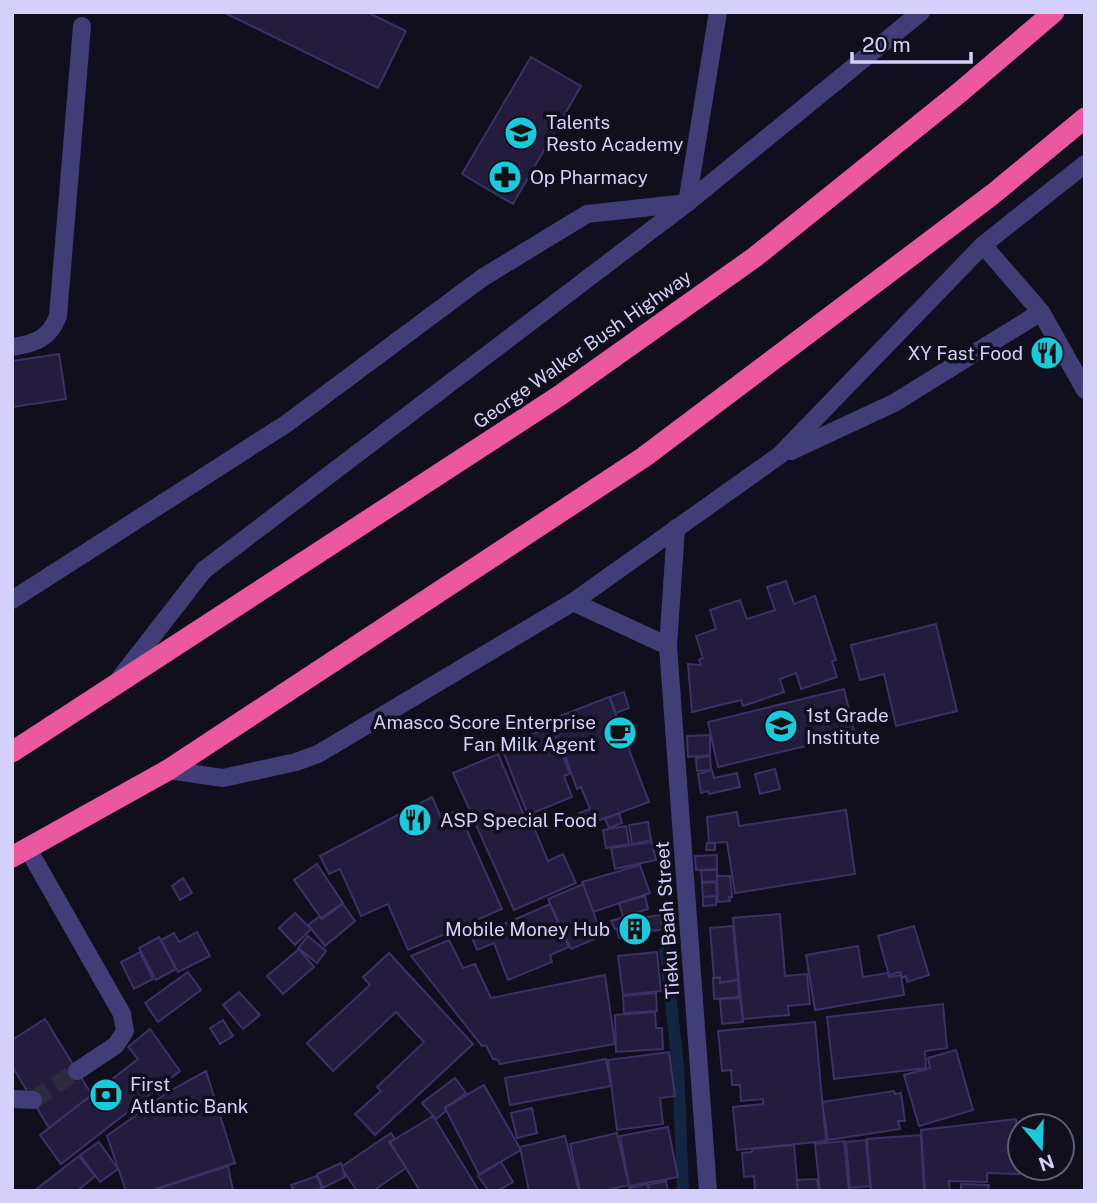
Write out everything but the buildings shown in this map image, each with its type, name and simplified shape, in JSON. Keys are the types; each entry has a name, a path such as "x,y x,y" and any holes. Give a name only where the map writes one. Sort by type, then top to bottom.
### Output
{"highway":[{"name":"George Walker Bush Highway","path":"12,752 559,396 755,257 1054,12"},
{"path":"20,853 168,770 645,457 993,194 1085,118"}],"street":[{"path":"12,600 286,424 482,278 587,214 687,203 718,12"},
{"name":"George Walker Bush Highway","path":"112,689 204,570 687,203 921,12"},
{"path":"12,347 46,338 55,326 58,316 82,26"},
{"path":"780,456 983,245 1085,164"},
{"path":"983,245 1041,312 1085,390"},
{"path":"168,770 223,778 296,762 318,754 573,602 780,456 894,402 1041,312"},
{"name":"Tieku Baah Street","path":"677,528 668,646 708,1191"},
{"path":"573,602 668,646"},
{"path":"20,853 122,1014 125,1031 116,1045 76,1071"},
{"path":"12,1099 33,1100"}],"waterway":[{"path":"665,950 678,1065 683,1191"}],"tunnel":[{"path":"33,1100 77,1071"}],"place":[{"name":"Talents Resto Academy","path":"521,133"},
{"name":"Op Pharmacy","path":"505,177"},
{"name":"XY Fast Food","path":"1047,353"},
{"name":"1st Grade Institute","path":"781,726"},
{"name":"Amasco Score Enterprise Fan Milk Agent","path":"620,733"},
{"name":"ASP Special Food","path":"415,820"},
{"name":"Mobile Money Hub","path":"635,929"},
{"name":"First Atlantic Bank","path":"106,1095"}]}
